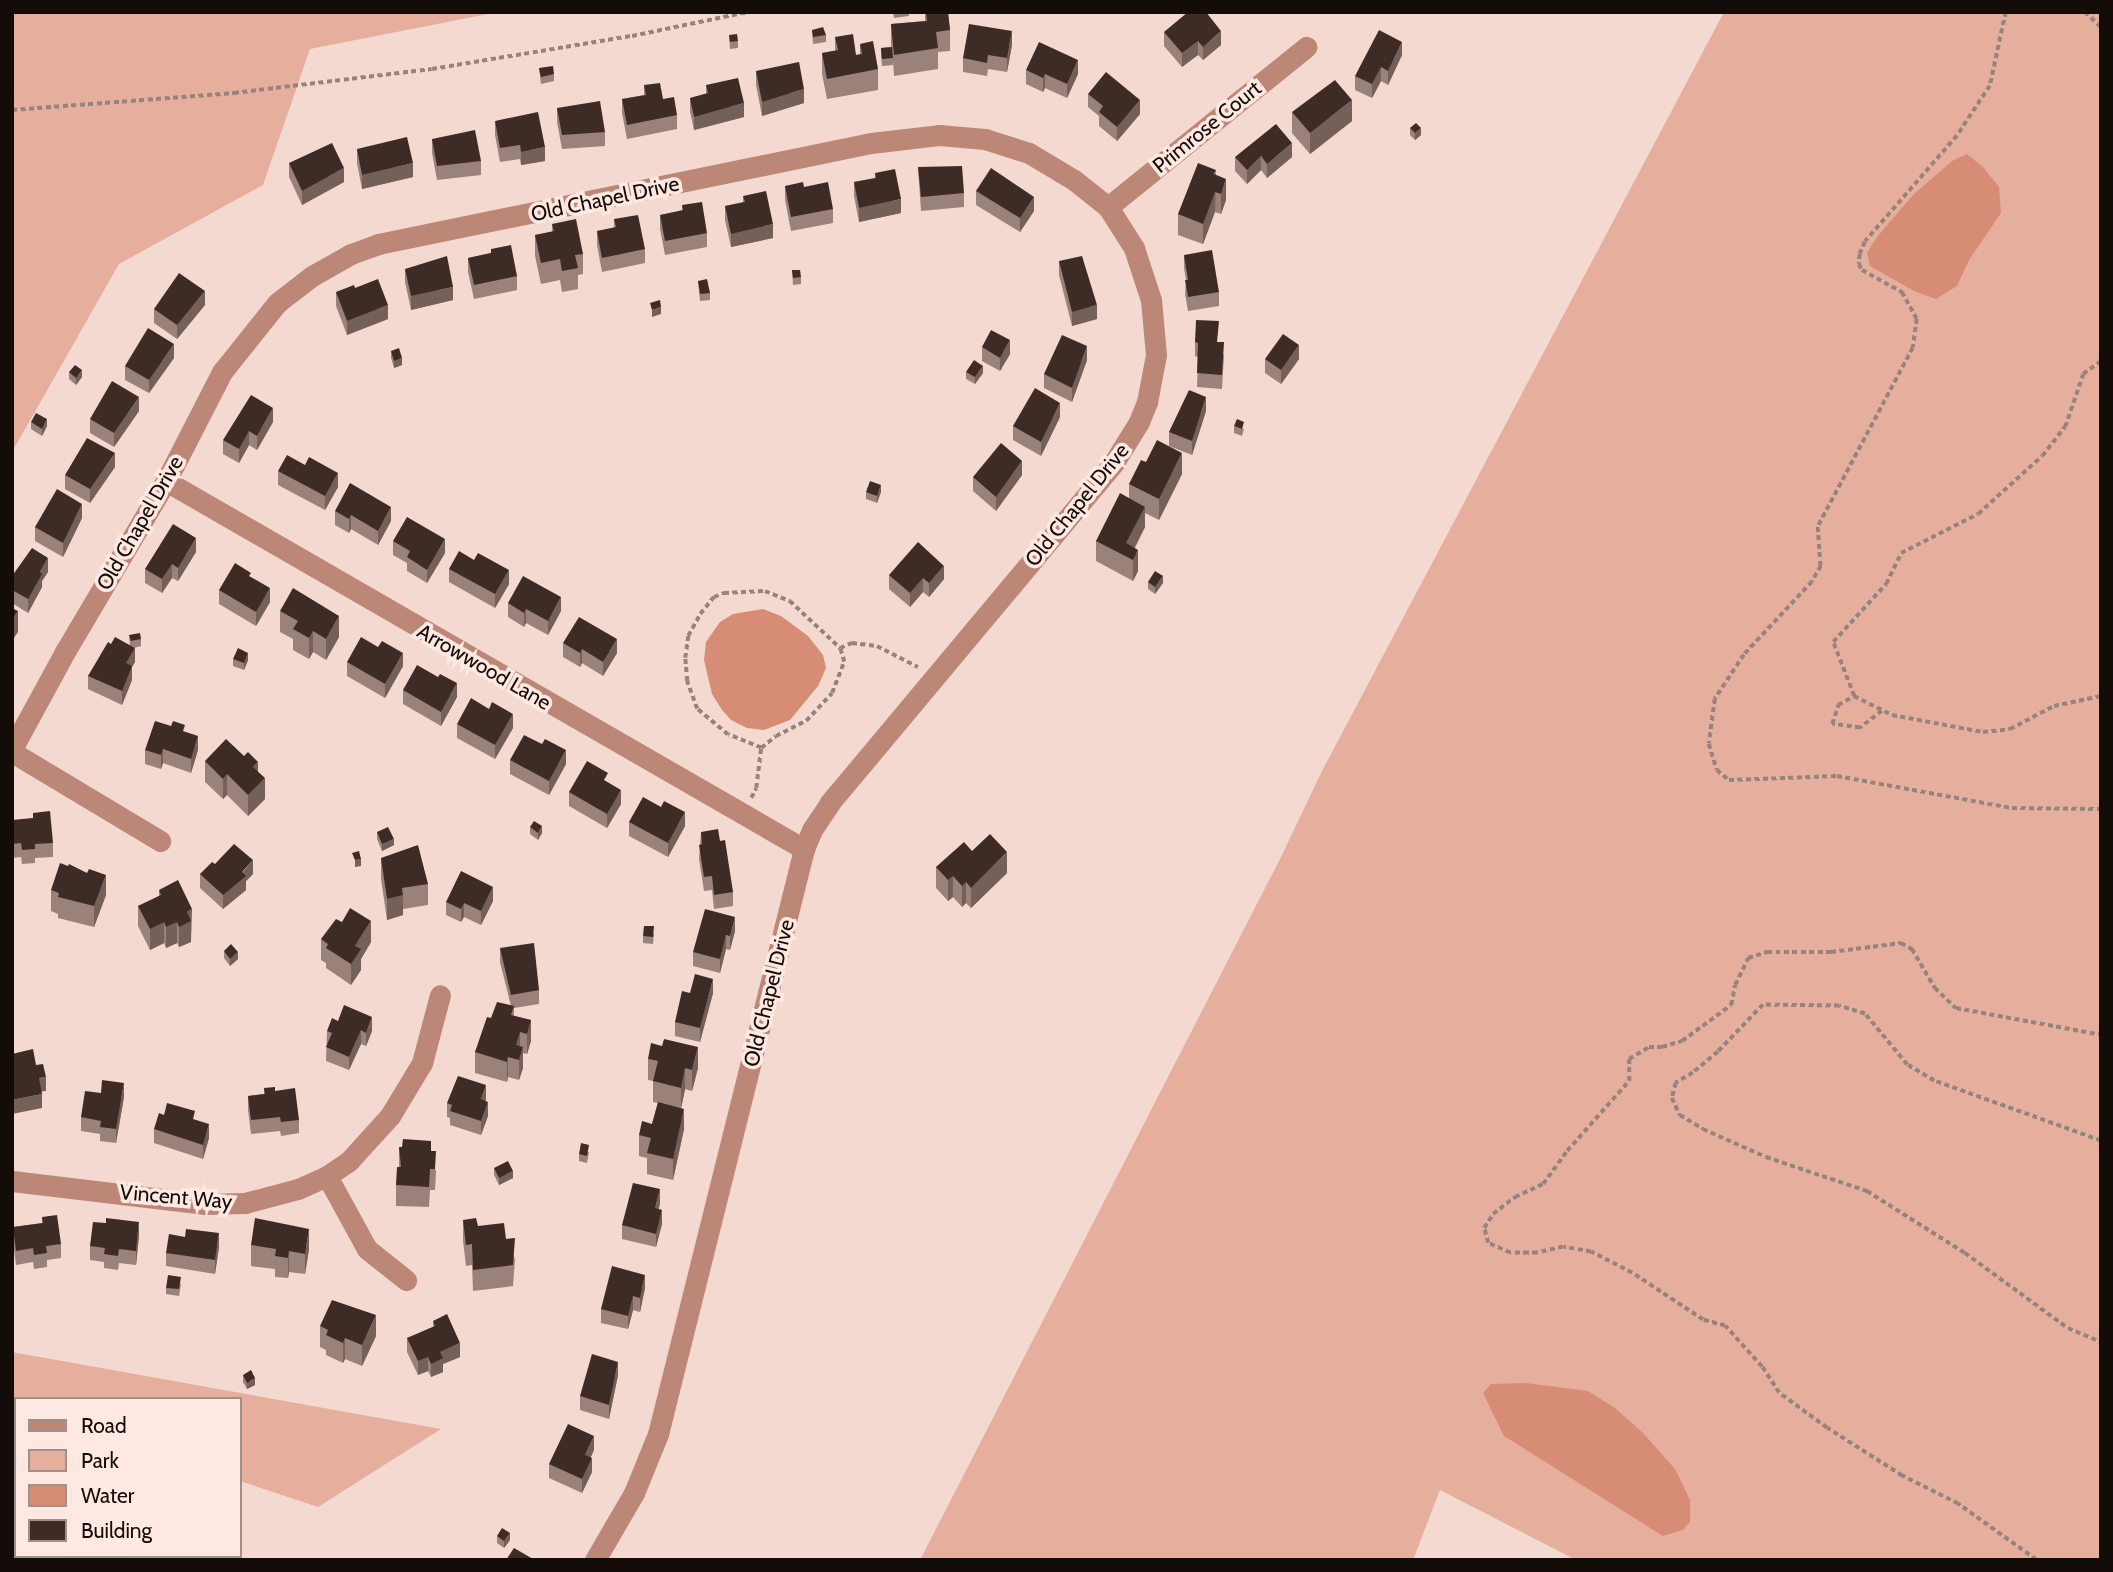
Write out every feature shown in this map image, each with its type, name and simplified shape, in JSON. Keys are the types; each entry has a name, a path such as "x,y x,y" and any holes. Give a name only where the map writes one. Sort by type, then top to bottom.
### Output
{"street":[{"name":"Primrose Court","path":"1108,207 1306,47"},
{"name":"Old Chapel Drive","path":"12,751 66,649 166,481 222,372 277,303 312,276 351,254 378,244 871,144 939,135 985,139 1029,153 1074,180 1108,207 1134,248 1151,300 1156,355 1147,402 1139,422 1113,464 830,803 812,830 804,849 659,1434 634,1493 595,1560"},
{"name":"Arrowwood Lane","path":"166,481 804,849"},
{"path":"12,751 160,841"},
{"name":"Vincent Way","path":"12,1181 37,1182 164,1201 229,1205 272,1197 327,1176 368,1141 409,1090 422,1063 440,995"},
{"path":"327,1176 367,1249 406,1280"}],"path":[{"path":"12,110 234,93 432,69 632,36 748,12"},
{"path":"2006,12 1990,86 1957,136 1865,242 1860,254 1859,264 1862,270 1902,292 1917,319 1913,348 1818,527 1821,566 1812,582 1744,655 1715,699 1709,744 1717,770 1730,779 1837,776 2012,807 2101,809"},
{"path":"2085,12 2101,27"},
{"path":"2101,361 2083,374 2065,427 2042,456 1978,514 1901,552 1886,584 1833,642 1854,696 1882,711 1904,718 1983,733 2010,729 2054,706 2101,696"},
{"path":"742,814 756,788 761,748 776,736 806,721 832,693 844,662 840,648 790,601 765,591 724,593 714,597 700,614 688,636 685,658 687,681 697,709 728,735 761,748"},
{"path":"840,648 852,643 877,646 910,660 934,678"},
{"path":"1854,696 1838,705 1832,724 1860,728 1882,711"},
{"path":"2036,1560 1958,1504 1902,1476 1779,1393 1762,1367 1725,1326 1703,1320 1632,1273 1591,1252 1563,1247 1538,1253 1510,1253 1488,1244 1484,1227 1493,1214 1515,1197 1543,1184 1567,1151 1629,1081 1629,1059 1649,1047 1662,1047 1682,1041 1723,1012 1731,1005 1735,985 1748,958 1767,952 1832,953 1901,943 1912,949 1935,988 1955,1008 2101,1035"},
{"path":"2101,1142 1934,1081 1907,1065 1865,1014 1839,1006 1763,1005 1718,1052 1676,1083 1672,1098 1680,1115 1703,1129 1766,1157 1867,1191 1965,1253 2068,1328 2101,1342"}],"green space":[{"path":"12,12 498,12 310,49 263,185 119,264 12,452"},
{"path":"1724,12 2101,12 2101,1560 1576,1560 1440,1490 1413,1560 920,1560 1281,857 1322,771"},
{"path":"12,1352 441,1429 318,1507 242,1482 242,1397 14,1397 12,1461"}],"water":[{"path":"1967,154 1983,167 1999,187 2001,213 1969,260 1957,286 1936,299 1914,291 1870,266 1867,253 1877,237 1913,195 1952,161"},
{"path":"763,609 781,616 808,636 823,655 826,668 818,686 790,720 764,730 747,728 731,720 722,710 712,694 704,660 706,642 720,622 733,614"},
{"path":"1526,1383 1588,1391 1615,1408 1643,1433 1675,1469 1690,1500 1690,1522 1683,1530 1663,1536 1504,1436 1483,1393 1491,1384"}],"building":[{"path":"926,12 948,12 950,30 936,32 938,48 894,55 891,24 927,21"},
{"path":"1188,12 1206,12 1221,31 1203,47 1198,41 1182,53 1164,32"},
{"path":"969,24 1012,31 1007,58 988,55 987,63 963,58"},
{"path":"823,27 826,35 813,37 812,30"},
{"path":"1379,30 1402,42 1388,71 1381,67 1372,84 1355,76"},
{"path":"737,34 738,41 730,42 729,35"},
{"path":"853,34 856,55 862,54 860,44 873,41 878,69 827,79 822,53 838,50 835,37"},
{"path":"1039,42 1078,60 1067,84 1045,74 1043,78 1026,70"},
{"path":"892,47 893,58 882,59 881,48"},
{"path":"799,62 804,89 762,102 756,71"},
{"path":"553,66 554,74 541,77 539,68"},
{"path":"1106,72 1140,100 1117,127 1099,112 1103,106 1088,94"},
{"path":"738,78 744,103 694,117 690,98 708,93 706,85"},
{"path":"1335,80 1352,100 1310,133 1292,112"},
{"path":"660,83 663,99 674,97 677,115 627,125 622,99 646,95 644,85"},
{"path":"600,101 605,132 562,135 557,108"},
{"path":"538,112 545,147 521,152 520,145 500,148 495,121"},
{"path":"1416,123 1421,128 1415,133 1410,128"},
{"path":"1276,124 1292,143 1267,164 1261,156 1247,170 1235,157"},
{"path":"475,130 481,161 437,166 432,139"},
{"path":"407,137 413,163 362,175 357,149"},
{"path":"332,143 344,168 302,191 289,163"},
{"path":"1198,163 1216,170 1214,174 1226,179 1221,194 1215,192 1203,224 1178,214"},
{"path":"962,166 964,193 921,197 918,167"},
{"path":"991,168 1034,197 1020,218 976,191"},
{"path":"895,169 901,199 859,208 854,182 876,178 875,173"},
{"path":"803,182 804,187 828,182 833,209 791,217 785,186"},
{"path":"766,191 773,224 731,234 725,206 745,202 743,196"},
{"path":"702,202 707,233 665,241 660,215 683,210 682,205"},
{"path":"638,215 645,249 602,258 597,231 616,227 614,219"},
{"path":"576,219 583,254 575,255 578,268 562,271 560,259 541,263 535,235 554,231 552,224"},
{"path":"511,245 517,276 474,285 468,258"},
{"path":"1212,250 1219,292 1188,297 1184,255"},
{"path":"447,256 453,287 411,296 405,269"},
{"path":"1082,256 1097,305 1072,312 1059,261"},
{"path":"792,270 800,270 801,277 793,278"},
{"path":"179,273 205,291 177,325 154,309"},
{"path":"378,279 388,305 347,321 336,292"},
{"path":"707,279 710,293 700,294 698,281"},
{"path":"660,300 661,307 652,310 650,303"},
{"path":"1196,320 1219,321 1217,342 1224,342 1222,375 1197,373"},
{"path":"148,328 174,344 149,380 125,366"},
{"path":"991,330 1010,340 1000,358 982,347"},
{"path":"1283,334 1299,345 1281,370 1265,359"},
{"path":"1062,335 1087,346 1072,388 1044,374"},
{"path":"399,348 402,358 394,361 391,351"},
{"path":"974,360 983,366 975,377 966,372"},
{"path":"75,365 82,370 76,378 69,372"},
{"path":"112,381 139,397 114,433 90,419"},
{"path":"1035,388 1060,403 1041,442 1013,426"},
{"path":"1189,390 1206,397 1192,441 1169,432"},
{"path":"251,395 273,408 257,436 249,431 239,449 223,440"},
{"path":"36,413 47,419 42,429 31,422"},
{"path":"1237,419 1244,422 1242,429 1234,426"},
{"path":"87,438 115,453 90,489 65,475"},
{"path":"1157,440 1182,453 1159,499 1129,484 1141,460 1146,462"},
{"path":"1001,443 1022,461 996,497 973,477"},
{"path":"287,455 305,465 309,457 338,473 325,496 278,471"},
{"path":"870,481 881,485 877,496 866,492"},
{"path":"350,483 391,507 378,531 351,515 349,519 335,511"},
{"path":"57,489 82,504 63,543 35,527"},
{"path":"1120,493 1145,507 1126,543 1138,550 1133,560 1096,541"},
{"path":"407,517 445,539 427,570 407,557 410,551 393,541"},
{"path":"173,524 196,538 178,568 172,564 162,579 145,569"},
{"path":"918,542 944,566 929,583 923,578 910,593 889,575"},
{"path":"32,548 48,558 28,599 12,590 12,576"},
{"path":"459,551 474,560 478,553 509,570 495,594 449,569"},
{"path":"235,563 251,573 249,576 270,588 256,612 219,590"},
{"path":"1155,571 1163,576 1155,587 1148,582"},
{"path":"523,576 561,597 548,621 526,609 524,613 508,603"},
{"path":"293,588 339,616 326,639 313,631 309,638 293,629 298,621 280,611"},
{"path":"12,608 18,611 12,620"},
{"path":"579,617 617,639 603,662 582,649 580,653 563,643"},
{"path":"140,633 141,639 131,641 129,635"},
{"path":"115,637 135,648 126,663 132,666 122,691 88,676 108,642 111,644"},
{"path":"361,637 378,647 382,641 403,653 385,684 347,662"},
{"path":"238,648 248,653 244,663 233,659"},
{"path":"417,665 438,677 440,674 457,683 441,712 403,690"},
{"path":"471,698 489,709 492,702 513,714 495,745 457,724"},
{"path":"155,721 171,726 173,721 185,725 183,731 198,736 191,759 163,749 161,755 145,750"},
{"path":"524,735 542,744 545,739 566,750 549,781 510,760"},
{"path":"226,739 244,756 248,752 258,762 253,767 265,778 248,795 227,774 223,779 205,761"},
{"path":"587,761 608,773 604,780 621,790 607,814 569,792"},
{"path":"643,797 661,807 664,801 685,812 668,843 629,822"},
{"path":"50,811 53,843 35,844 35,849 22,850 21,843 12,844 12,820 33,818 33,813"},
{"path":"534,821 542,826 538,833 530,827"},
{"path":"388,827 394,839 382,844 377,832"},
{"path":"718,829 720,841 725,840 733,892 714,895 712,876 704,877 699,845 702,844 701,832"},
{"path":"990,834 1007,852 971,888 966,882 962,886 953,876 948,880 936,867 964,842 972,851"},
{"path":"234,844 253,860 242,872 246,876 223,895 200,874 212,862 215,864"},
{"path":"418,845 428,884 402,888 403,895 387,899 381,858"},
{"path":"359,851 361,859 355,860 352,853"},
{"path":"60,863 69,864 87,873 89,869 106,875 94,906 58,897 59,893 51,890"},
{"path":"461,871 493,887 481,911 464,903 461,909 446,902"},
{"path":"178,880 192,909 187,912 191,921 179,927 177,922 166,927 164,922 150,929 138,906 161,895 159,890"},
{"path":"350,908 371,921 355,946 361,949 351,964 326,948 328,944 321,939 336,919 342,922"},
{"path":"705,909 735,917 730,936 726,935 720,959 693,952"},
{"path":"644,926 654,926 653,937 643,936"},
{"path":"534,943 539,990 511,995 500,948"},
{"path":"231,944 238,952 230,959 224,951"},
{"path":"695,974 713,979 700,1028 675,1022 682,991 690,993"},
{"path":"497,1002 514,1006 511,1015 531,1020 527,1034 520,1032 516,1045 523,1047 519,1060 508,1057 507,1062 475,1052 487,1017 491,1018"},
{"path":"344,1005 372,1017 366,1033 361,1030 349,1057 326,1047 332,1033 327,1031 332,1018 338,1021"},
{"path":"664,1039 698,1047 692,1070 685,1068 681,1088 653,1081 658,1061 648,1059 651,1043 662,1046"},
{"path":"33,1049 36,1065 43,1064 46,1077 39,1078 42,1094 12,1100 12,1054"},
{"path":"458,1076 486,1085 481,1099 488,1102 481,1121 450,1111 452,1105 447,1103"},
{"path":"102,1080 124,1083 116,1129 100,1127 101,1121 81,1117 85,1091 101,1093"},
{"path":"275,1087 275,1091 295,1088 299,1120 281,1122 280,1117 251,1120 248,1096 265,1094 264,1088"},
{"path":"658,1102 684,1109 673,1159 647,1153 651,1138 639,1135 642,1121 652,1124"},
{"path":"167,1103 195,1111 193,1119 209,1124 203,1145 154,1129 159,1113 164,1115"},
{"path":"403,1139 431,1141 431,1151 436,1151 435,1169 430,1169 429,1187 396,1185 397,1167 401,1167 399,1147 402,1147"},
{"path":"581,1143 589,1145 587,1156 579,1154"},
{"path":"508,1161 513,1171 499,1178 494,1168"},
{"path":"633,1183 660,1189 655,1208 662,1210 656,1234 622,1225"},
{"path":"57,1215 61,1244 46,1246 47,1253 34,1255 33,1248 16,1251 13,1227 43,1223 42,1217"},
{"path":"106,1218 139,1222 136,1251 119,1249 118,1256 104,1254 105,1248 90,1246 93,1222 106,1223"},
{"path":"255,1218 309,1229 305,1254 289,1251 288,1258 275,1256 276,1249 251,1245"},
{"path":"476,1218 478,1226 504,1223 506,1239 515,1238 513,1265 473,1270 472,1244 466,1245 463,1220"},
{"path":"186,1229 219,1233 215,1260 166,1253 169,1234 185,1237"},
{"path":"612,1266 645,1275 640,1298 633,1296 628,1316 601,1309"},
{"path":"168,1275 181,1277 179,1289 166,1288"},
{"path":"332,1300 376,1315 362,1345 345,1338 343,1343 326,1335 328,1330 320,1326"},
{"path":"447,1314 460,1343 440,1352 443,1358 431,1364 428,1357 418,1361 407,1338 435,1326 433,1321"},
{"path":"592,1354 618,1362 609,1405 580,1396"},
{"path":"251,1370 255,1378 247,1383 243,1375"},
{"path":"568,1424 594,1436 585,1455 592,1458 582,1479 549,1464"},
{"path":"502,1528 510,1533 504,1541 497,1536"},
{"path":"514,1548 533,1559 506,1560"}]}
